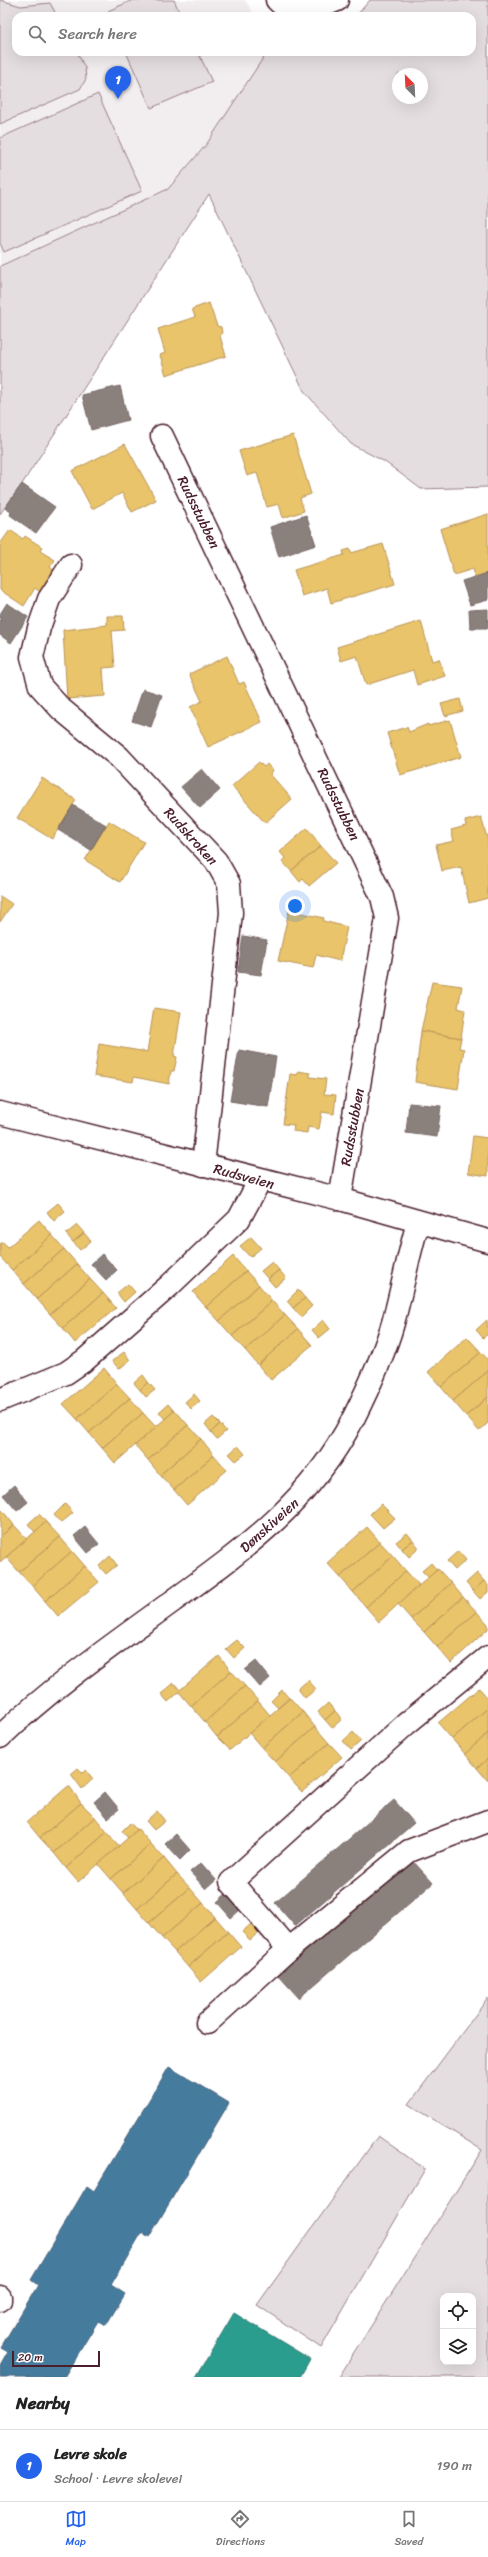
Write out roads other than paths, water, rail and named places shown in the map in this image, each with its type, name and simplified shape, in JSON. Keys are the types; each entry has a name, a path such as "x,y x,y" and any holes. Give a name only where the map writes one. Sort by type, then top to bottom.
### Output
{"street":[{"path":"277,0 282,5 297,10 320,8 336,0"},
{"name":"Rudsstubben","path":"162,436 382,897 387,918 340,1199"},
{"name":"Rudskroken","path":"72,565 49,599 39,628 32,657 40,686 61,709 118,757 216,861 229,884 231,913 203,1165"},
{"name":"Rudsveien","path":"0,1113 340,1199 418,1223 488,1241"},
{"path":"0,1400 66,1373 85,1360 169,1286 239,1218 260,1180"},
{"name":"Dønskiveien","path":"0,1737 44,1697 236,1554 273,1524 309,1488 353,1419 377,1364 392,1324 406,1264 418,1223"},
{"path":"289,1949 231,1882 406,1724 488,1657"},
{"path":"207,2023 289,1949 409,1851 488,1821"}],"place":[{"name":"Levre skole","path":"118,99"}]}
